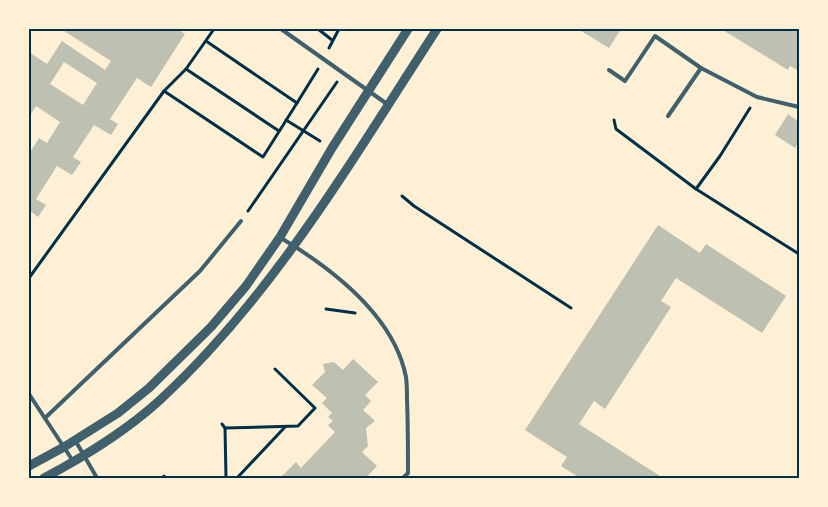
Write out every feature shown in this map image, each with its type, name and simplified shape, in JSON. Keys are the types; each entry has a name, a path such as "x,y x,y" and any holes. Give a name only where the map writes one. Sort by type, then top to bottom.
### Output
{"street":[{"path":"29,466 64,447 118,413 149,388 204,334 246,286 280,237 332,148 408,29"},
{"path":"44,478 85,456 128,426 159,401 222,338 258,295 294,246 437,29"}],"lane":[{"path":"281,29 388,104"},
{"path":"609,70 625,81 655,36 702,68 757,97 799,107"},
{"path":"668,116 702,68"},
{"path":"45,418 200,271 241,221"},
{"path":"280,237 345,282 377,316 399,354 406,377 408,429 408,473 403,478"},
{"path":"29,394 74,462"},
{"path":"75,440 97,478"}],"path":[{"path":"29,278 164,91 186,69 214,29"},
{"path":"318,29 332,40"},
{"path":"164,91 263,157 297,103 206,41"},
{"path":"186,69 279,131"},
{"path":"241,221 343,74"},
{"path":"696,189 720,156 757,97"},
{"path":"286,120 323,142"},
{"path":"614,120 616,129 696,189 799,254"},
{"path":"402,196 414,206 571,308"},
{"path":"326,308 377,316"},
{"path":"225,428 298,426 315,408 275,369"},
{"path":"222,424 225,428 226,478"},
{"path":"237,478 285,426"}],"building":[{"path":"61,29 177,29 185,34 151,87 137,78 110,119 118,124 111,135 94,125 73,157 81,162 72,175 57,166 36,199 46,205 38,217 29,210 29,154 39,138 47,143 60,122 36,106 29,117 29,52 47,64 62,41 105,70 111,61","holes":["64,62 97,83 83,105 50,84"]},
{"path":"578,29 621,29 609,48"},
{"path":"721,29 799,29 799,71 790,66 788,70"},
{"path":"788,114 799,122 799,141 795,148 775,135"},
{"path":"658,225 700,253 706,244 786,296 762,333 676,278 661,301 671,307 605,409 594,401 579,424 663,478 580,478 561,466 567,457 525,430"},
{"path":"353,359 378,382 365,395 371,401 363,410 375,421 366,428 368,446 362,452 377,466 366,478 280,478 296,462 301,468 335,432 328,425 333,421 328,417 332,413 322,403 327,398 312,385 325,372 323,364 334,362 343,370"}]}
